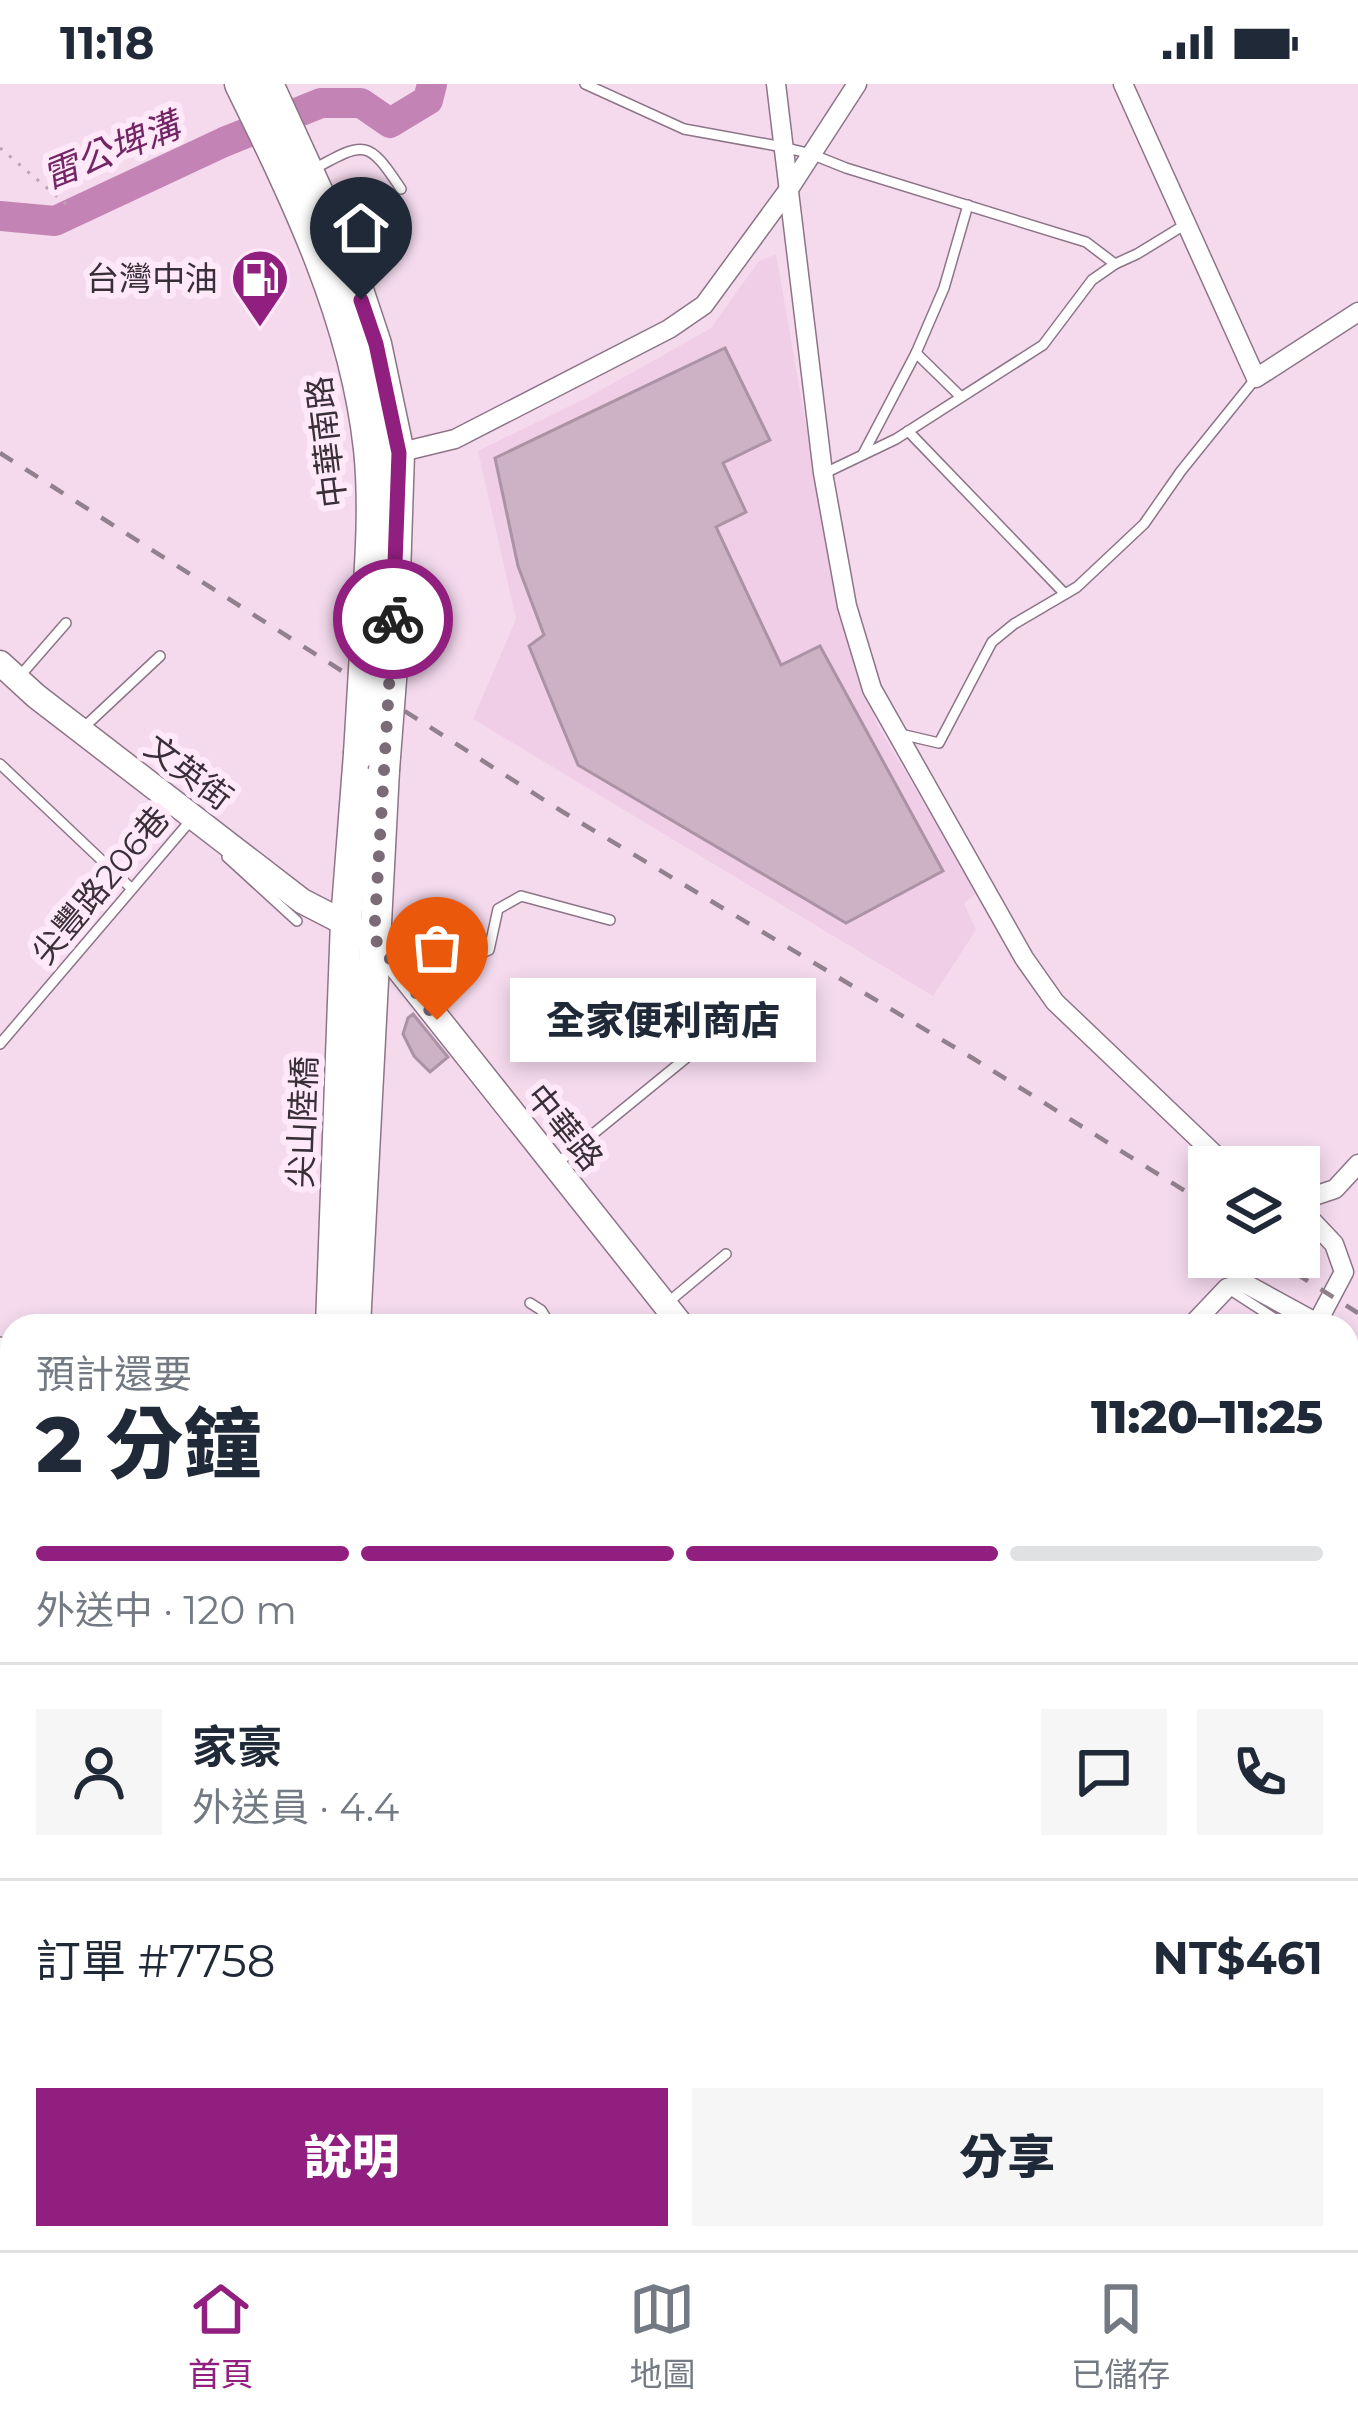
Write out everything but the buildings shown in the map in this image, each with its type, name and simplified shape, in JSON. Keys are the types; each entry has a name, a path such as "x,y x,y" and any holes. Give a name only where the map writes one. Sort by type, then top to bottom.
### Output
{"main road":[{"name":"中華南路","path":"258,93 302,181 330,282 350,304 362,393 385,454 372,762"},
{"path":"346,921 372,762"},
{"path":"372,762 374,938"},
{"name":"尖山陸橋","path":"331,1314 346,921"},
{"name":"尖山陸橋","path":"356,1314 374,938"}],"street":[{"path":"776,84 823,474 847,606 872,689 1024,958 1055,1002 1206,1146"},
{"path":"385,454 455,440 669,329 704,305 789,189 857,84"},
{"path":"1123,84 1256,379 1358,311"},
{"name":"文英街","path":"9,671 302,901 346,921"},
{"name":"中華路","path":"346,921 374,938 668,1314"},
{"path":"1320,1195 1335,1189 1358,1165"},
{"path":"1320,1228 1334,1244 1344,1271 1322,1314"},
{"path":"1202,1314 1227,1288 1244,1283 1301,1314"}],"lane":[{"path":"589,85 684,129 811,154 1086,242 1115,264"},
{"path":"302,181 350,149 368,149 401,189"},
{"path":"862,455 944,288 968,206"},
{"path":"823,474 936,415 1043,345 1092,280 1186,224"},
{"path":"916,352 960,395"},
{"path":"895,732 939,743 992,642 1077,587 1144,524 1256,379"},
{"path":"908,431 1065,594"},
{"path":"9,671 66,623"},
{"path":"81,730 160,656"},
{"path":"0,764 132,889"},
{"path":"194,816 197,830 297,920"},
{"name":"尖豐路206巷","path":"0,1044 194,816"},
{"path":"408,983 489,950 498,909 521,896 610,920"},
{"path":"553,1166 713,1036"},
{"path":"676,1314 726,1254"},
{"path":"1227,1288 1267,1314"},
{"path":"530,1304 544,1314"}],"path":[{"path":"0,148 66,204"}],"shaded area":[{"path":"776,254 840,620 878,726 977,893 964,903 976,930 933,996 473,719 516,619 478,451 594,394 711,328 759,261"}],"waterway":[{"name":"雷公埤溝","path":"0,216 55,221 224,142 321,103 361,103 390,123 428,100 432,84"}],"railway":[{"path":"0,453 563,812 1188,1193"},
{"path":"1303,1278 1358,1313"}],"way so far":[{"path":"393,619 374,938 437,1020"}],"place":[{"name":"台灣中油","path":"260,329"},
{"name":"全家便利商店","path":"437,1020"}],"route":[{"path":"361,300 376,344 399,453 393,619"}]}
